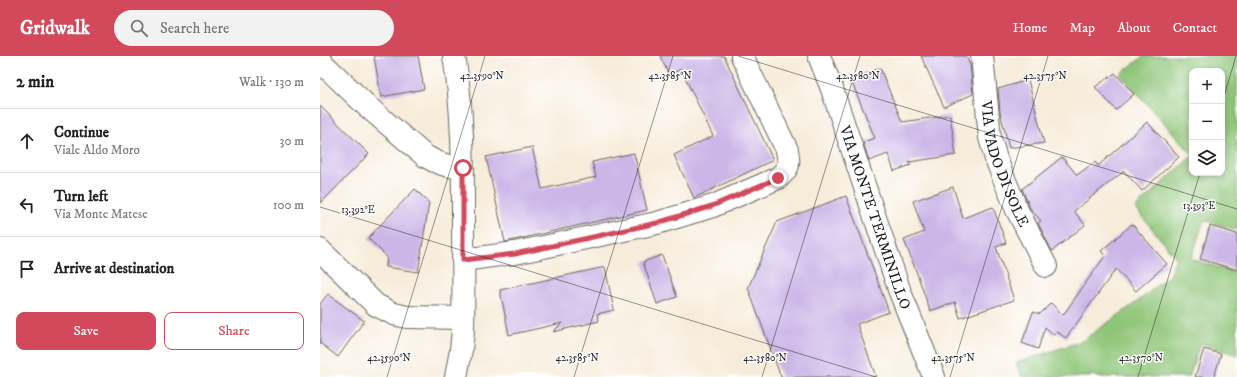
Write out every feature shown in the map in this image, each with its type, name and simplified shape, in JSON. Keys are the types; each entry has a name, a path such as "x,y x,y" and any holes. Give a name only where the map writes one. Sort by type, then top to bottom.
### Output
{"street":[{"path":"454,56 460,98 463,168 463,318 461,350 456,377"},
{"path":"463,260 515,254 657,223 712,206 778,178 786,170 790,161 787,150 742,56"},
{"name":"VIA MONTE TERMINILLO","path":"819,56 837,102 900,292 934,377"},
{"name":"VIA VADO DI SOLE","path":"982,56 990,138 996,159 1017,210 1046,266"},
{"path":"320,61 368,107 425,156 448,166 463,168"},
{"path":"320,250 376,305 384,310 407,317 463,318"}],"green space":[{"path":"1144,56 1237,56 1237,134 1234,138 1237,140 1237,230 1204,220 1191,259 1237,273 1237,355 1200,343 1189,377 1097,377 1093,375 1089,377 1022,377 1016,363 1082,341 1141,299 1169,276 1176,258 1135,208 1189,159 1189,176 1225,176 1225,68 1189,68 1189,151 1120,74"}],"building":[{"path":"374,56 418,56 424,89 381,97"},
{"path":"660,56 724,56 773,160 694,198 674,155 713,136 681,69 669,75"},
{"path":"921,56 966,56 970,65 973,94 944,107"},
{"path":"880,68 902,122 950,115 956,155 909,162 911,165 894,171 888,154 869,161 863,142 875,138 851,80"},
{"path":"1115,73 1134,94 1116,110 1095,87"},
{"path":"1028,80 1044,143 1009,148 1000,112 998,89"},
{"path":"320,106 369,154 320,204"},
{"path":"1147,122 1179,157 1142,191 1124,171 1074,211 1085,225 1052,251 1038,223 1041,221 1030,208 1022,189 1062,157 1077,175 1095,162 1098,166"},
{"path":"532,147 542,189 596,177 592,162 634,153 647,210 505,242 486,157"},
{"path":"953,187 963,218 993,207 1006,243 996,247 1014,300 960,318 955,302 930,311 904,240 924,232 913,201"},
{"path":"415,189 429,203 418,272 386,267 387,257 368,238"},
{"path":"846,196 889,312 857,324 876,377 781,377 748,288 777,222"},
{"path":"1132,224 1167,264 1136,291 1116,269 1066,338 1057,332 1054,335 1045,327 1038,349 1022,343 1033,312 1040,314 1051,303 1063,315 1105,256 1101,251"},
{"path":"1210,226 1237,234 1237,270 1200,259"},
{"path":"662,255 677,297 657,304 643,262"},
{"path":"605,267 614,310 597,314 599,321 553,332 562,323 509,335 500,290"},
{"path":"328,294 364,321 338,357 320,343 320,304"},
{"path":"1204,349 1221,354 1214,377 1195,377"}],"route":[{"path":"463,168 463,260 515,254 657,223 712,206 778,178"}]}
